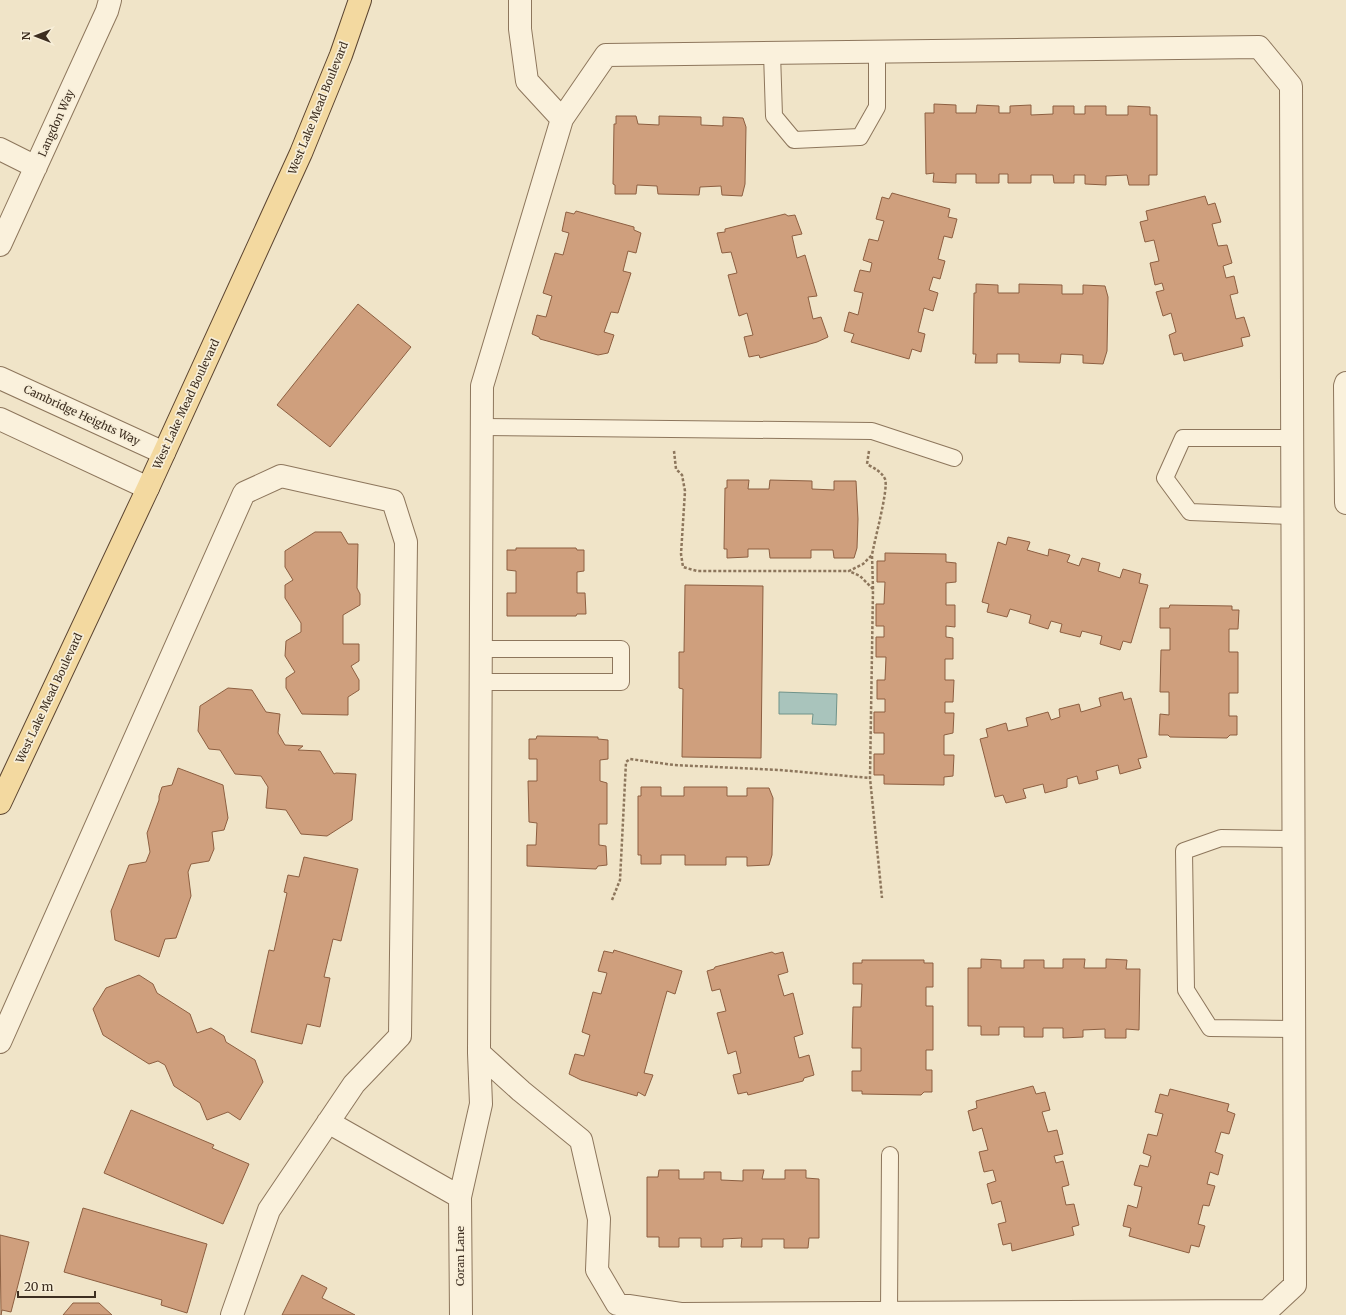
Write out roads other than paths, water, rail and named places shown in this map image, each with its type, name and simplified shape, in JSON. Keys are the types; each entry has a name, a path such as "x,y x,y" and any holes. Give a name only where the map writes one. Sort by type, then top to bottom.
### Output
{"main road":[{"name":"West Lake Mead Boulevard","path":"0,803 148,488 301,153 341,56 360,0"}],"street":[{"name":"Langdon Way","path":"0,245 107,11 110,0"},
{"path":"520,0 520,29 527,81 562,119"},
{"path":"479,1053 521,1091 581,1140 599,1219 597,1270 617,1304 682,1314 1268,1311 1295,1285 1291,86 1259,47 772,53"},
{"name":"Coran Lane","path":"461,1315 460,1197 481,1104 479,1053 482,386 562,119 606,56 772,53"},
{"path":"0,149 36,167"},
{"name":"Cambridge Heights Way","path":"0,378 164,453"},
{"path":"1346,383 1346,503"},
{"path":"0,418 148,488"},
{"path":"0,1042 244,493 281,476 393,501 406,542 400,1036 354,1084 270,1210 232,1315"},
{"path":"328,1122 460,1197"}],"lane":[{"path":"772,53 774,116 794,140 860,137 877,107 877,52"},
{"path":"482,427 872,431 954,458"},
{"path":"1292,438 1183,438 1165,478 1190,512 1292,516"},
{"path":"480,682 621,682 621,649 481,649"},
{"path":"1294,839 1221,838 1184,851 1186,990 1210,1028 1294,1030"},
{"path":"890,1155 890,1313"}],"water":[{"path":"779,692 837,694 836,725 812,724 813,714 779,714"}]}
